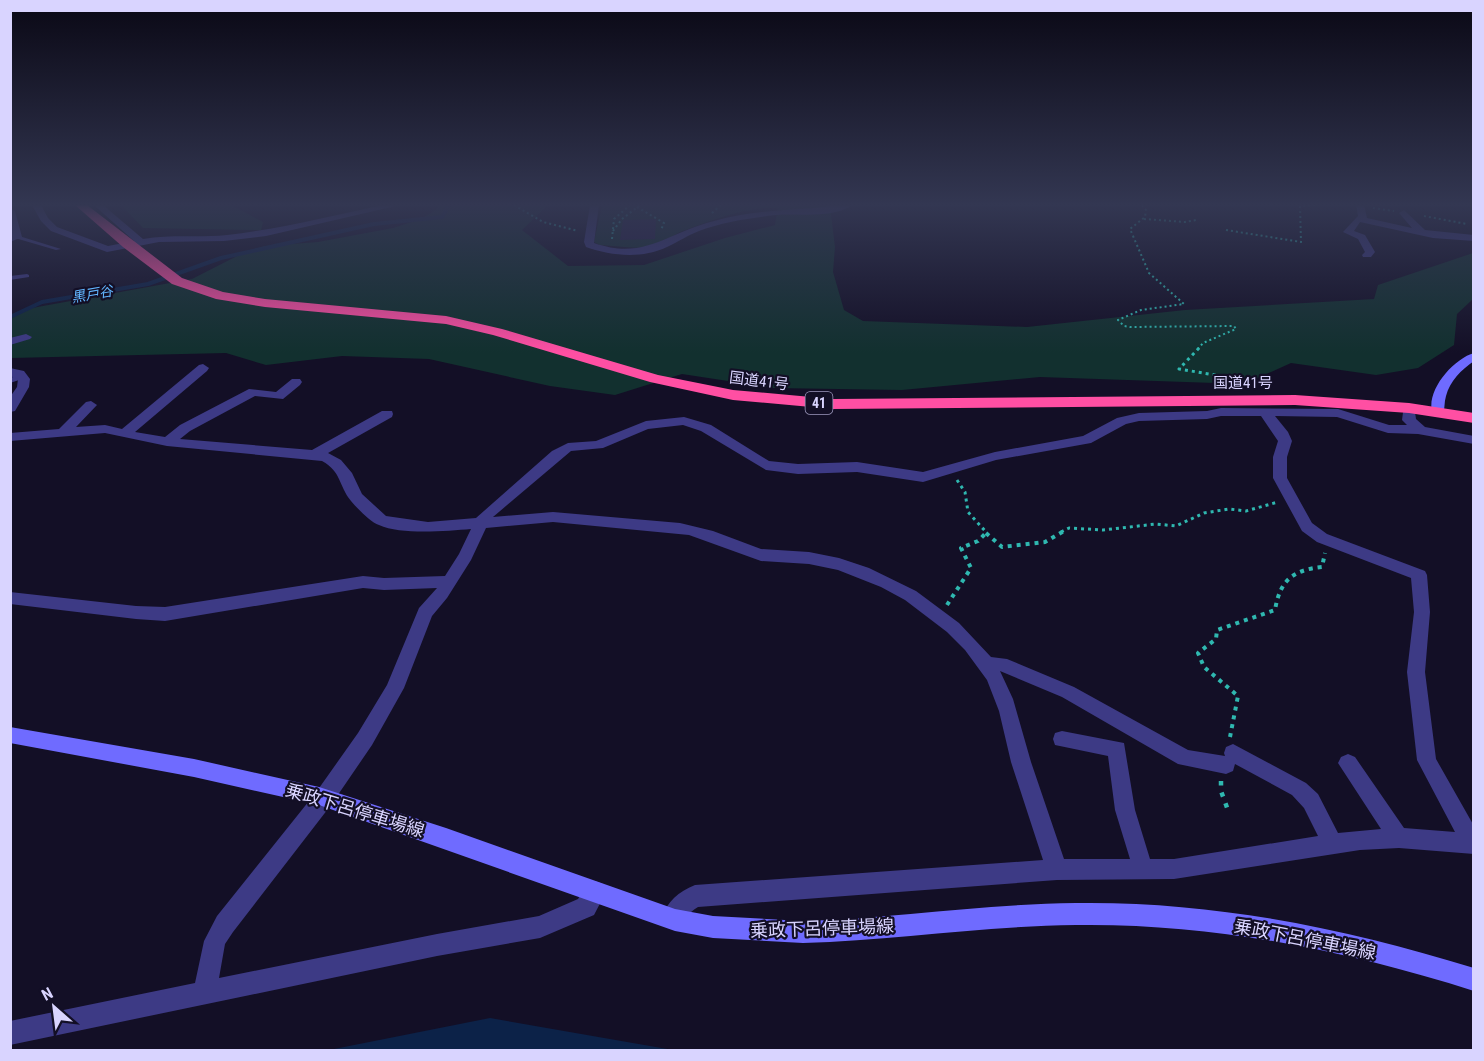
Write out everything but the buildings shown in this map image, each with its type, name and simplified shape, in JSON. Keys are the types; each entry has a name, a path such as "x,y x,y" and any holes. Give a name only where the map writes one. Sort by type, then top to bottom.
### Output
{"highway":[{"name":"国道41号","path":"142,255 177,281 221,296 265,303 446,320 497,332 688,388 772,400 833,404 1265,406 1295,400 1408,408 1473,418"}],"main road":[{"path":"1438,412 1436,404 1442,392 1456,371 1473,356"},
{"name":"乗政下呂停車場線","path":"10,735 206,770 324,798 672,918 708,927 753,931 813,932 1062,915 1138,914 1249,926 1317,938 1473,980"}],"street":[{"path":"10,342 26,337"},
{"path":"125,433 203,368"},
{"path":"10,408 23,387 14,377"},
{"path":"167,442 185,428 253,392 279,396 296,382"},
{"path":"62,433 91,405"},
{"path":"1265,406 1285,441 1280,457 1280,478 1307,527 1322,538 1419,576 1422,612 1416,672 1427,760 1473,843"},
{"path":"204,993 215,941 225,924 324,798 365,739 395,688 409,657 419,624 466,556 483,518 568,447 597,445 629,430 660,422 695,423 755,460 781,468 857,467 923,477 1003,454 1086,440 1122,421 1139,417 1265,406 1338,413 1388,429 1420,430 1473,440"},
{"path":"1408,408 1409,420 1420,430"},
{"path":"314,455 387,414"},
{"path":"10,437 105,429 167,442 314,455 336,463 345,473 356,497 382,521 428,527 494,524 545,516 688,530 716,536 760,555 817,559 852,568 879,579 919,601 942,618 974,648 987,665 1001,690 1010,716 1022,763 1057,870"},
{"path":"10,598 83,605 130,614 165,614 363,582 383,586 426,581 449,582"},
{"path":"987,665 1001,664 1068,692 1185,758 1229,759 1299,789 1311,801 1333,844"},
{"path":"1062,740 1117,749 1117,779 1135,846 1144,869"},
{"path":"1348,763 1399,838"},
{"path":"672,918 681,905 695,896 1057,870 1174,869 1333,844 1399,838 1473,843"},
{"path":"10,1033 437,945 540,927 586,907 595,892"}],"lane":[{"path":"10,279 27,276"}],"path":[{"path":"1139,255 1149,273 1184,304 1141,310 1118,320 1124,326 1130,327 1234,326 1236,329 1233,331 1200,345 1192,358 1179,369 1242,381 1255,387 1265,406"},
{"path":"950,471 965,492 968,512 1002,547 1045,542 1069,528 1103,530 1156,524 1176,526 1204,513 1228,509 1246,511 1260,508 1268,503 1293,500"},
{"path":"942,618 971,568 961,548 978,541 986,533"},
{"path":"1229,813 1221,791 1229,759 1228,746 1238,696 1231,686 1205,670 1199,661 1198,653 1216,639 1217,630 1234,622 1248,621 1275,610 1277,596 1288,579 1304,569 1322,567 1325,551 1322,538"}],"green space":[{"path":"240,255 553,255 568,266 644,265 675,255 834,255 833,272 844,310 863,321 1027,327 1185,310 1374,299 1378,285 1473,255 1473,299 1457,314 1454,345 1418,368 1376,375 1291,363 1244,384 1040,377 902,390 773,388 682,374 615,395 550,386 429,359 342,356 266,365 226,353 11,358 11,318 32,308 192,279"}],"water":[{"path":"490,1018 673,1050 329,1050"}],"waterway":[{"name":"黒戸谷","path":"10,317 42,302 148,284 237,255"}]}
